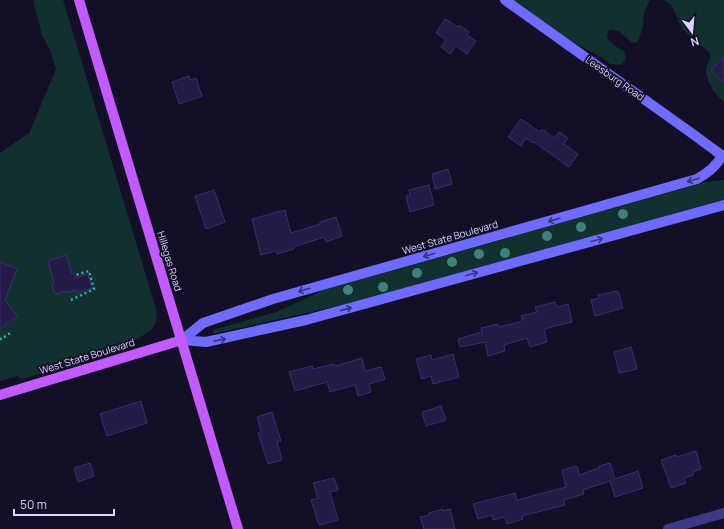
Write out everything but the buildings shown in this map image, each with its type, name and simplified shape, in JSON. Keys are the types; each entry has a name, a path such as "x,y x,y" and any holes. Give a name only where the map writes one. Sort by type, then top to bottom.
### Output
{"main road":[{"name":"Hillegas Road","path":"79,0 238,529"},
{"name":"Leesburg Road","path":"505,0 723,157"},
{"name":"West State Boulevard","path":"182,340 203,323 273,299 697,179 708,173 723,157"},
{"name":"West State Boulevard","path":"0,395 182,340 206,342 306,320 724,205"}],"street":[{"path":"668,529 724,514"}],"path":[{"path":"71,300 94,289 89,271 76,274"},
{"path":"0,338 1,339 12,332"}],"green space":[{"path":"34,0 63,0 154,302 157,317 154,326 145,334 113,350 23,379 19,378 18,376 0,381 0,153 29,133 56,69 50,50 42,35"},
{"path":"513,0 650,0 644,12 643,27 638,42 632,43 619,31 609,30 607,38 615,46 624,51 626,59 621,65 610,64 603,58 560,35 543,34 536,26 532,13"},
{"path":"664,0 724,0 724,101 715,92 708,80 706,71 710,53 682,29 672,6"},
{"path":"724,180 724,199 722,200 342,305 213,334 213,330 276,312 324,290 706,182"}]}
